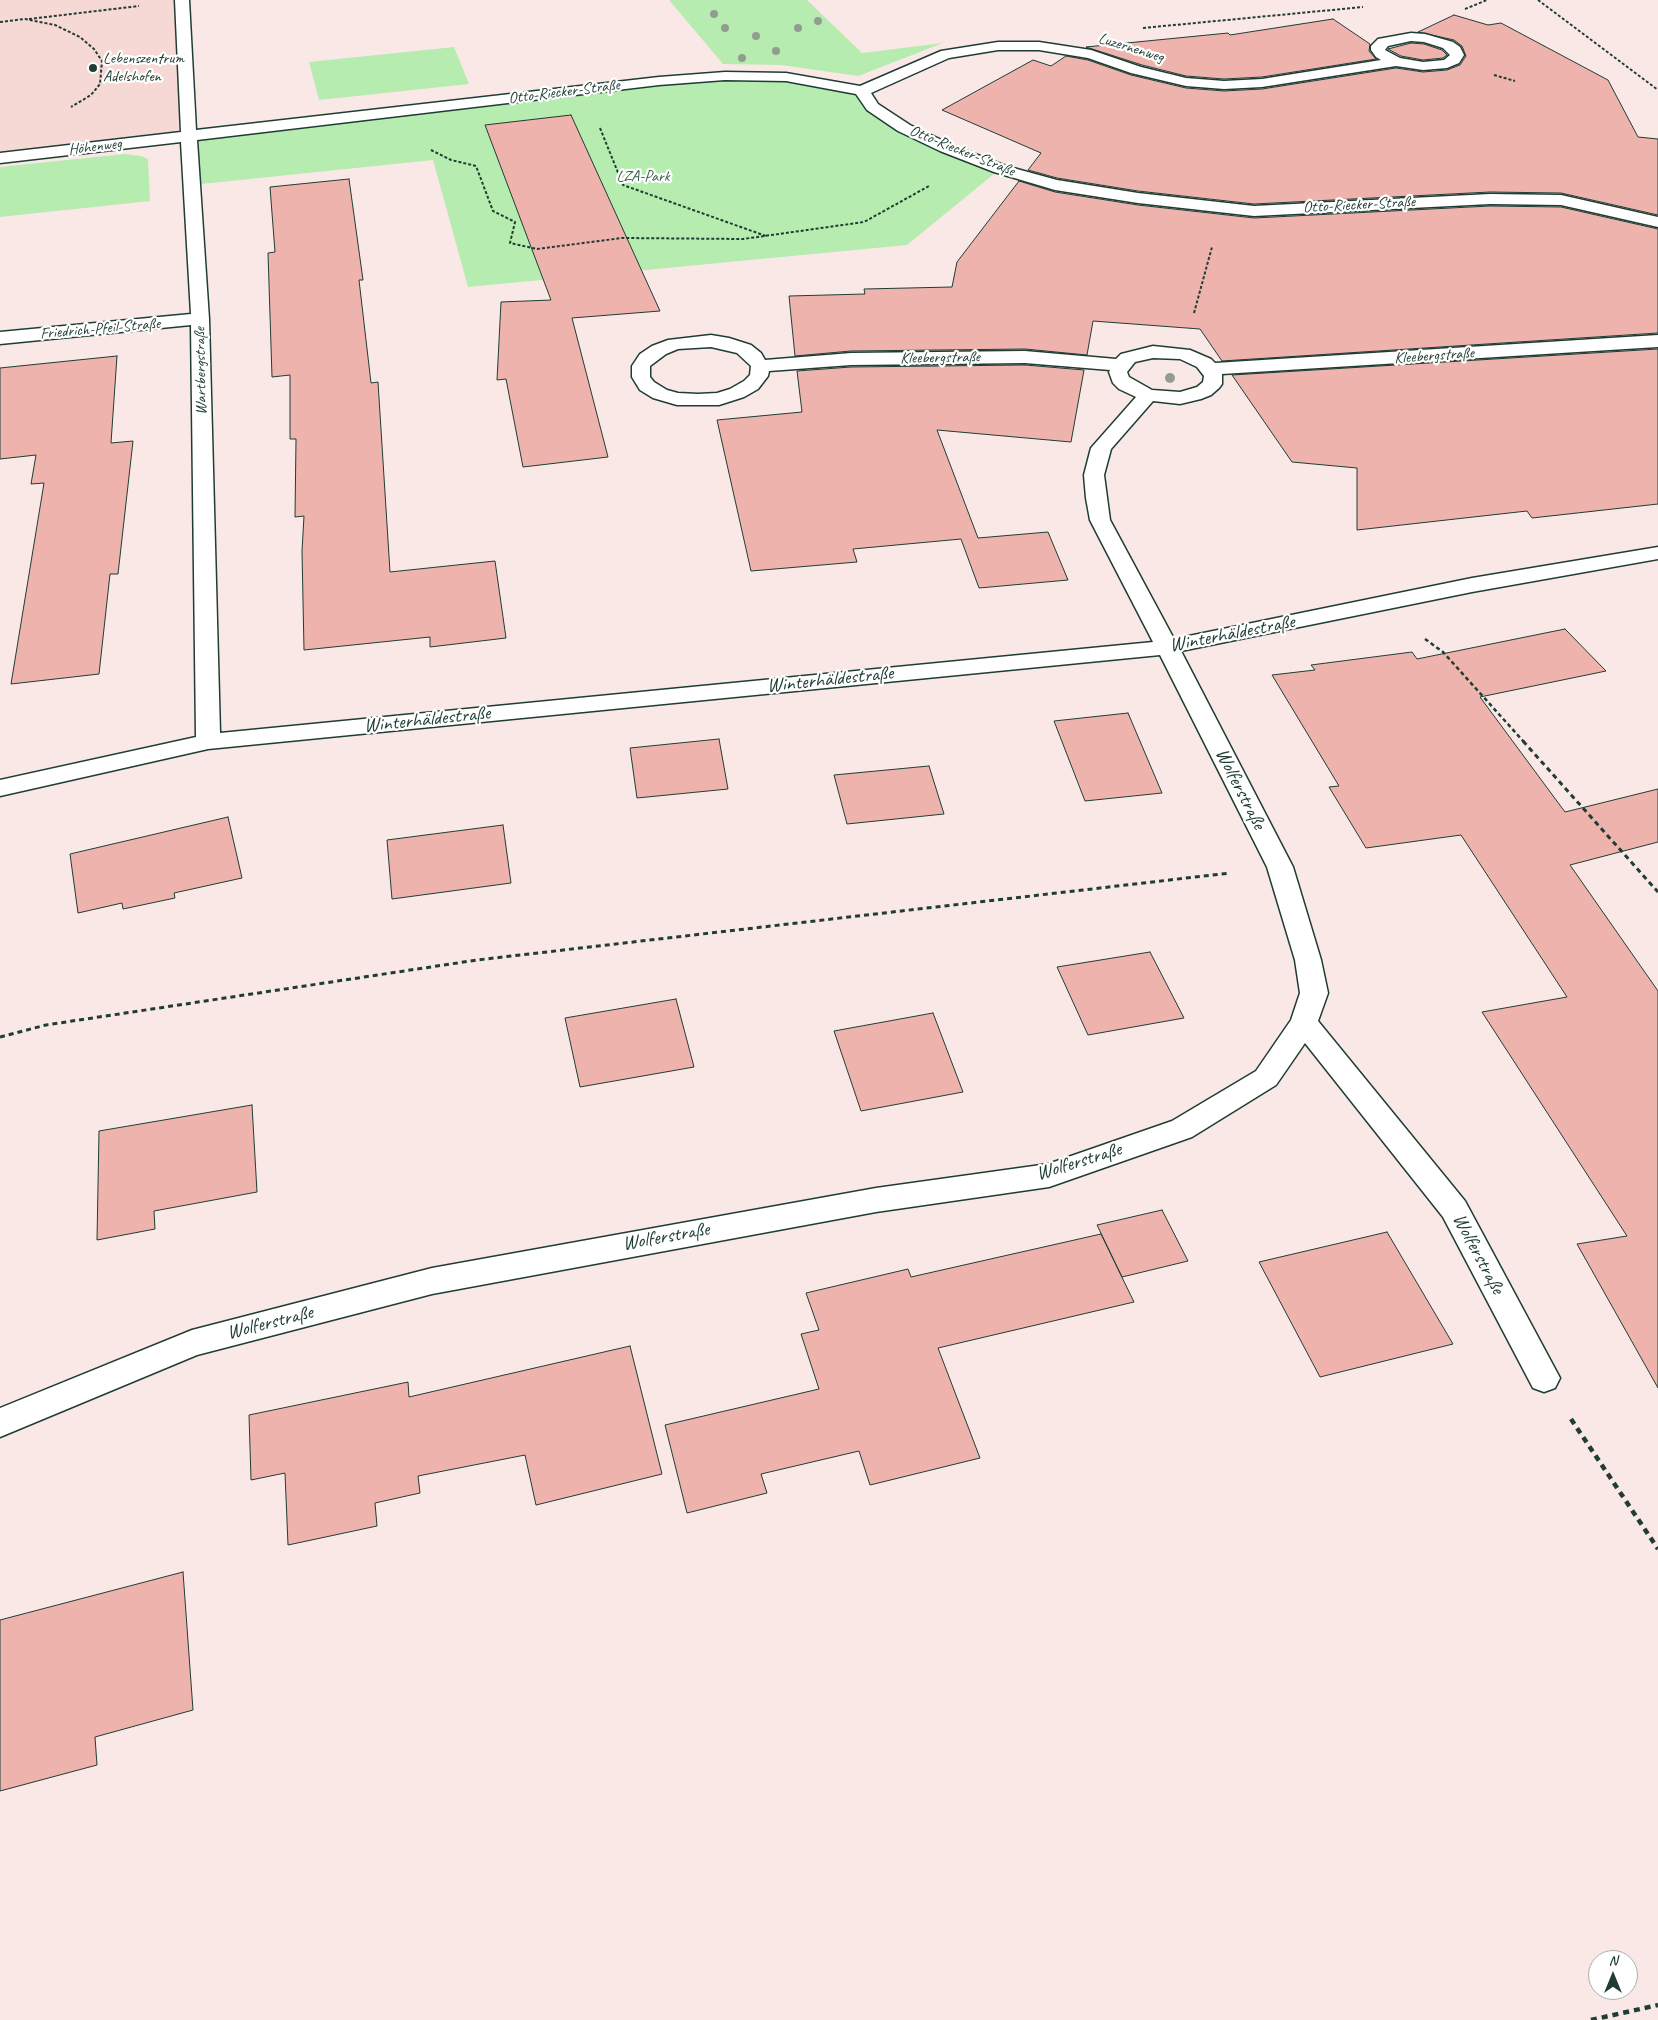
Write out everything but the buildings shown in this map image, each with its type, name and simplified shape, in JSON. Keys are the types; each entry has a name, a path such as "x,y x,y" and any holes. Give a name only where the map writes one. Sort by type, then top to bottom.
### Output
{"street":[{"name":"Wartbergstraße","path":"182,0 200,319 208,742"},
{"name":"Luzernenweg","path":"862,91 946,54 998,46 1039,46 1090,54 1136,70 1186,82 1224,85 1262,83 1396,62"},
{"name":"Otto-Riecker-Straße","path":"189,135 396,119 659,81 724,76 786,77 862,91 872,107 904,128 976,160 1055,186 1223,208 1260,211 1490,199 1561,200 1658,222"},
{"name":"Höhenweg","path":"0,158 189,135"},
{"name":"Friedrich-Pfeil-Straße","path":"0,338 200,319"},
{"path":"711,341 736,347 754,357 760,366 759,376 751,385 737,393 719,398 698,400 677,399 660,394 647,386 640,377 641,366 653,354 675,344 693,342 711,341"},
{"name":"Kleebergstraße","path":"1210,369 1658,341"},
{"path":"1168,352 1183,354 1204,363 1210,369 1213,376 1212,384 1194,396 1164,398 1148,396 1126,385 1118,372 1121,365 1128,358 1146,353 1168,352"},
{"name":"Kleebergstraße","path":"760,366 851,359 1025,357 1121,365"},
{"path":"1148,396 1101,448 1094,475 1100,520 1168,647"},
{"name":"Winterhäldestraße","path":"0,788 208,742 1168,647 1472,585 1658,554"},
{"name":"Wolferstraße","path":"0,1423 192,1343 312,1314 432,1281 876,1200 1049,1175 1182,1129 1266,1078 1304,1023 1314,993 1308,960 1280,867 1168,647"},
{"name":"Wolferstraße","path":"1304,1023 1454,1209 1544,1378"}],"path":[{"path":"0,22 182,0"},
{"path":"1538,0 1658,90"},
{"path":"1135,28 1372,6"},
{"path":"25,20 55,25 80,37 94,49 102,61 100,84 91,95 66,110"},
{"path":"598,124 623,185 767,236"},
{"path":"430,149 451,160 476,166 493,211 514,222 510,243 520,247 536,249 622,238 744,239 864,222 976,160"},
{"path":"1183,354 1223,208"},
{"path":"1377,605 1443,652 1658,892"},
{"path":"0,1037 46,1025 477,960 1280,867"},
{"path":"1544,1378 1658,1549"},
{"path":"1591,2020 1658,2005"}],"shaded area":[{"name":"Lebenszentrum Adelshofen","path":"0,0 182,0 189,135 0,158"}],"green space":[{"path":"669,0 807,0 862,53 943,43 858,76 781,65 723,64"},
{"path":"454,47 469,84 319,100 309,62"},
{"name":"LZA-Park","path":"736,76 808,80 862,91 872,107 1000,169 907,245 468,287 433,160 192,185 189,135"},
{"path":"125,154 148,159 150,201 0,217 0,167"}],"place":[{"name":"Lebenszentrum Adelshofen","path":"93,68"}]}
